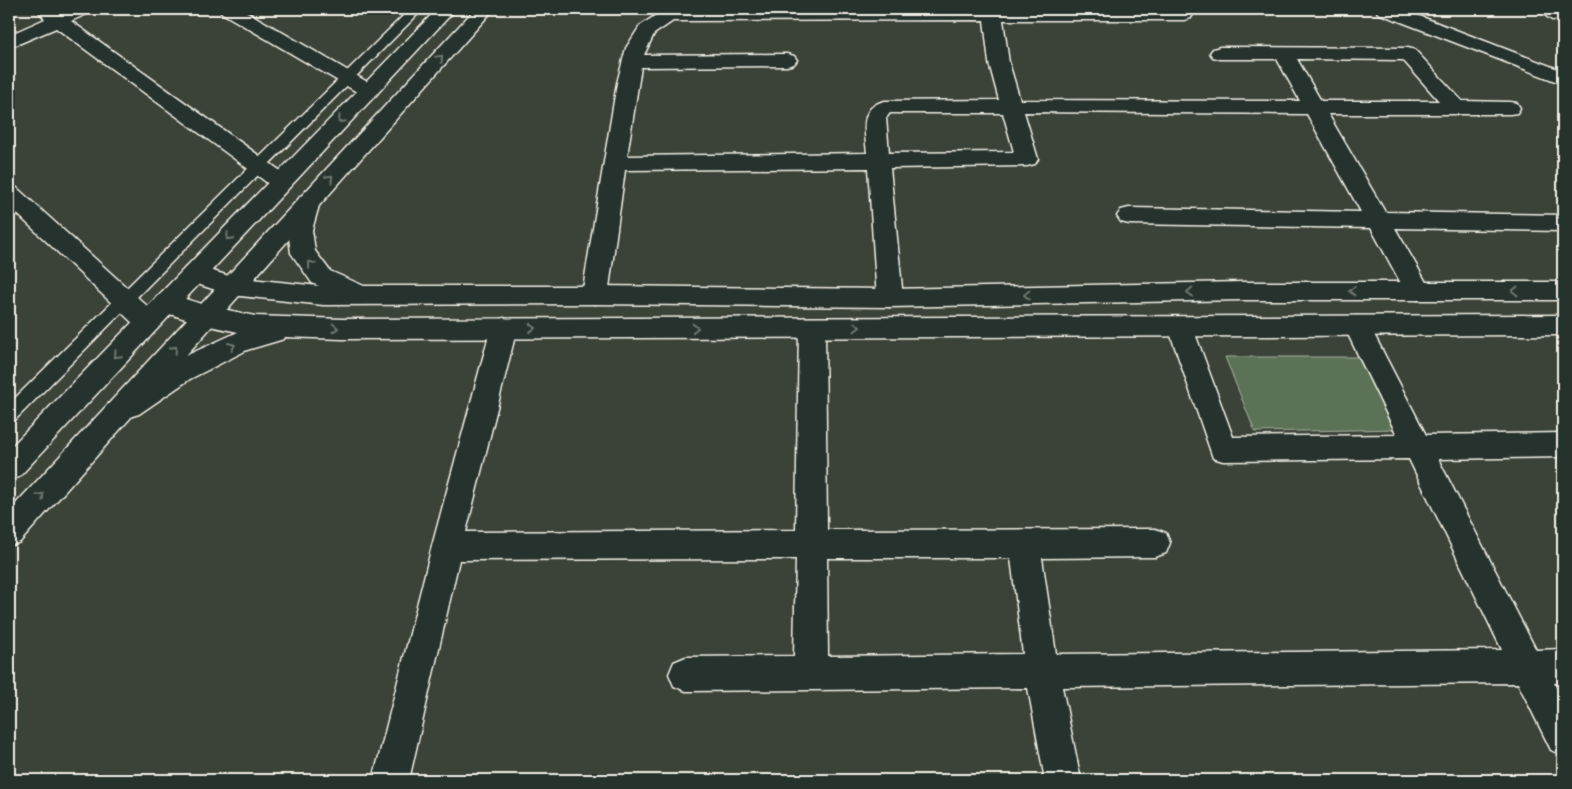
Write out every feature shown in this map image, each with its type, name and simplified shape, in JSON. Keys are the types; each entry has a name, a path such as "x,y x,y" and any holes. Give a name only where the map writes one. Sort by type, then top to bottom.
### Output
{"main road":[{"path":"9,42 51,14 82,9"},
{"path":"229,9 369,91"},
{"path":"9,468 447,9"},
{"path":"9,532 485,9"},
{"path":"1385,9 1563,78"},
{"path":"616,163 1027,159 999,63 992,11"},
{"path":"595,295 627,83 632,61 636,48 647,30 669,15 723,12 992,11 1117,11 1184,14"},
{"path":"51,14 281,182"},
{"path":"1220,53 1408,54 1456,108"},
{"path":"1284,54 1418,291"},
{"path":"632,61 787,60"},
{"path":"890,298 875,118 877,112 885,107 1510,108"},
{"path":"9,193 148,322"},
{"path":"308,202 300,230 303,253 321,277 367,296"},
{"path":"1129,216 1563,223"},
{"path":"194,274 231,286 323,296 595,295 890,298 1242,291 1563,291"},
{"path":"166,303 205,315 255,326 295,327 812,328 1563,325"},
{"path":"1357,326 1563,738"},
{"path":"115,415 180,371 239,342 295,327"},
{"path":"1181,327 1223,449 1563,445"},
{"path":"391,780 447,546 504,328"},
{"path":"811,673 812,328"},
{"path":"447,546 1156,543"},
{"path":"1025,544 1042,671 1063,780"},
{"path":"686,674 1563,666"}],"lane":[{"path":"9,415 418,9"}],"green space":[{"path":"1225,357 1365,357 1401,429 1255,432"}]}
